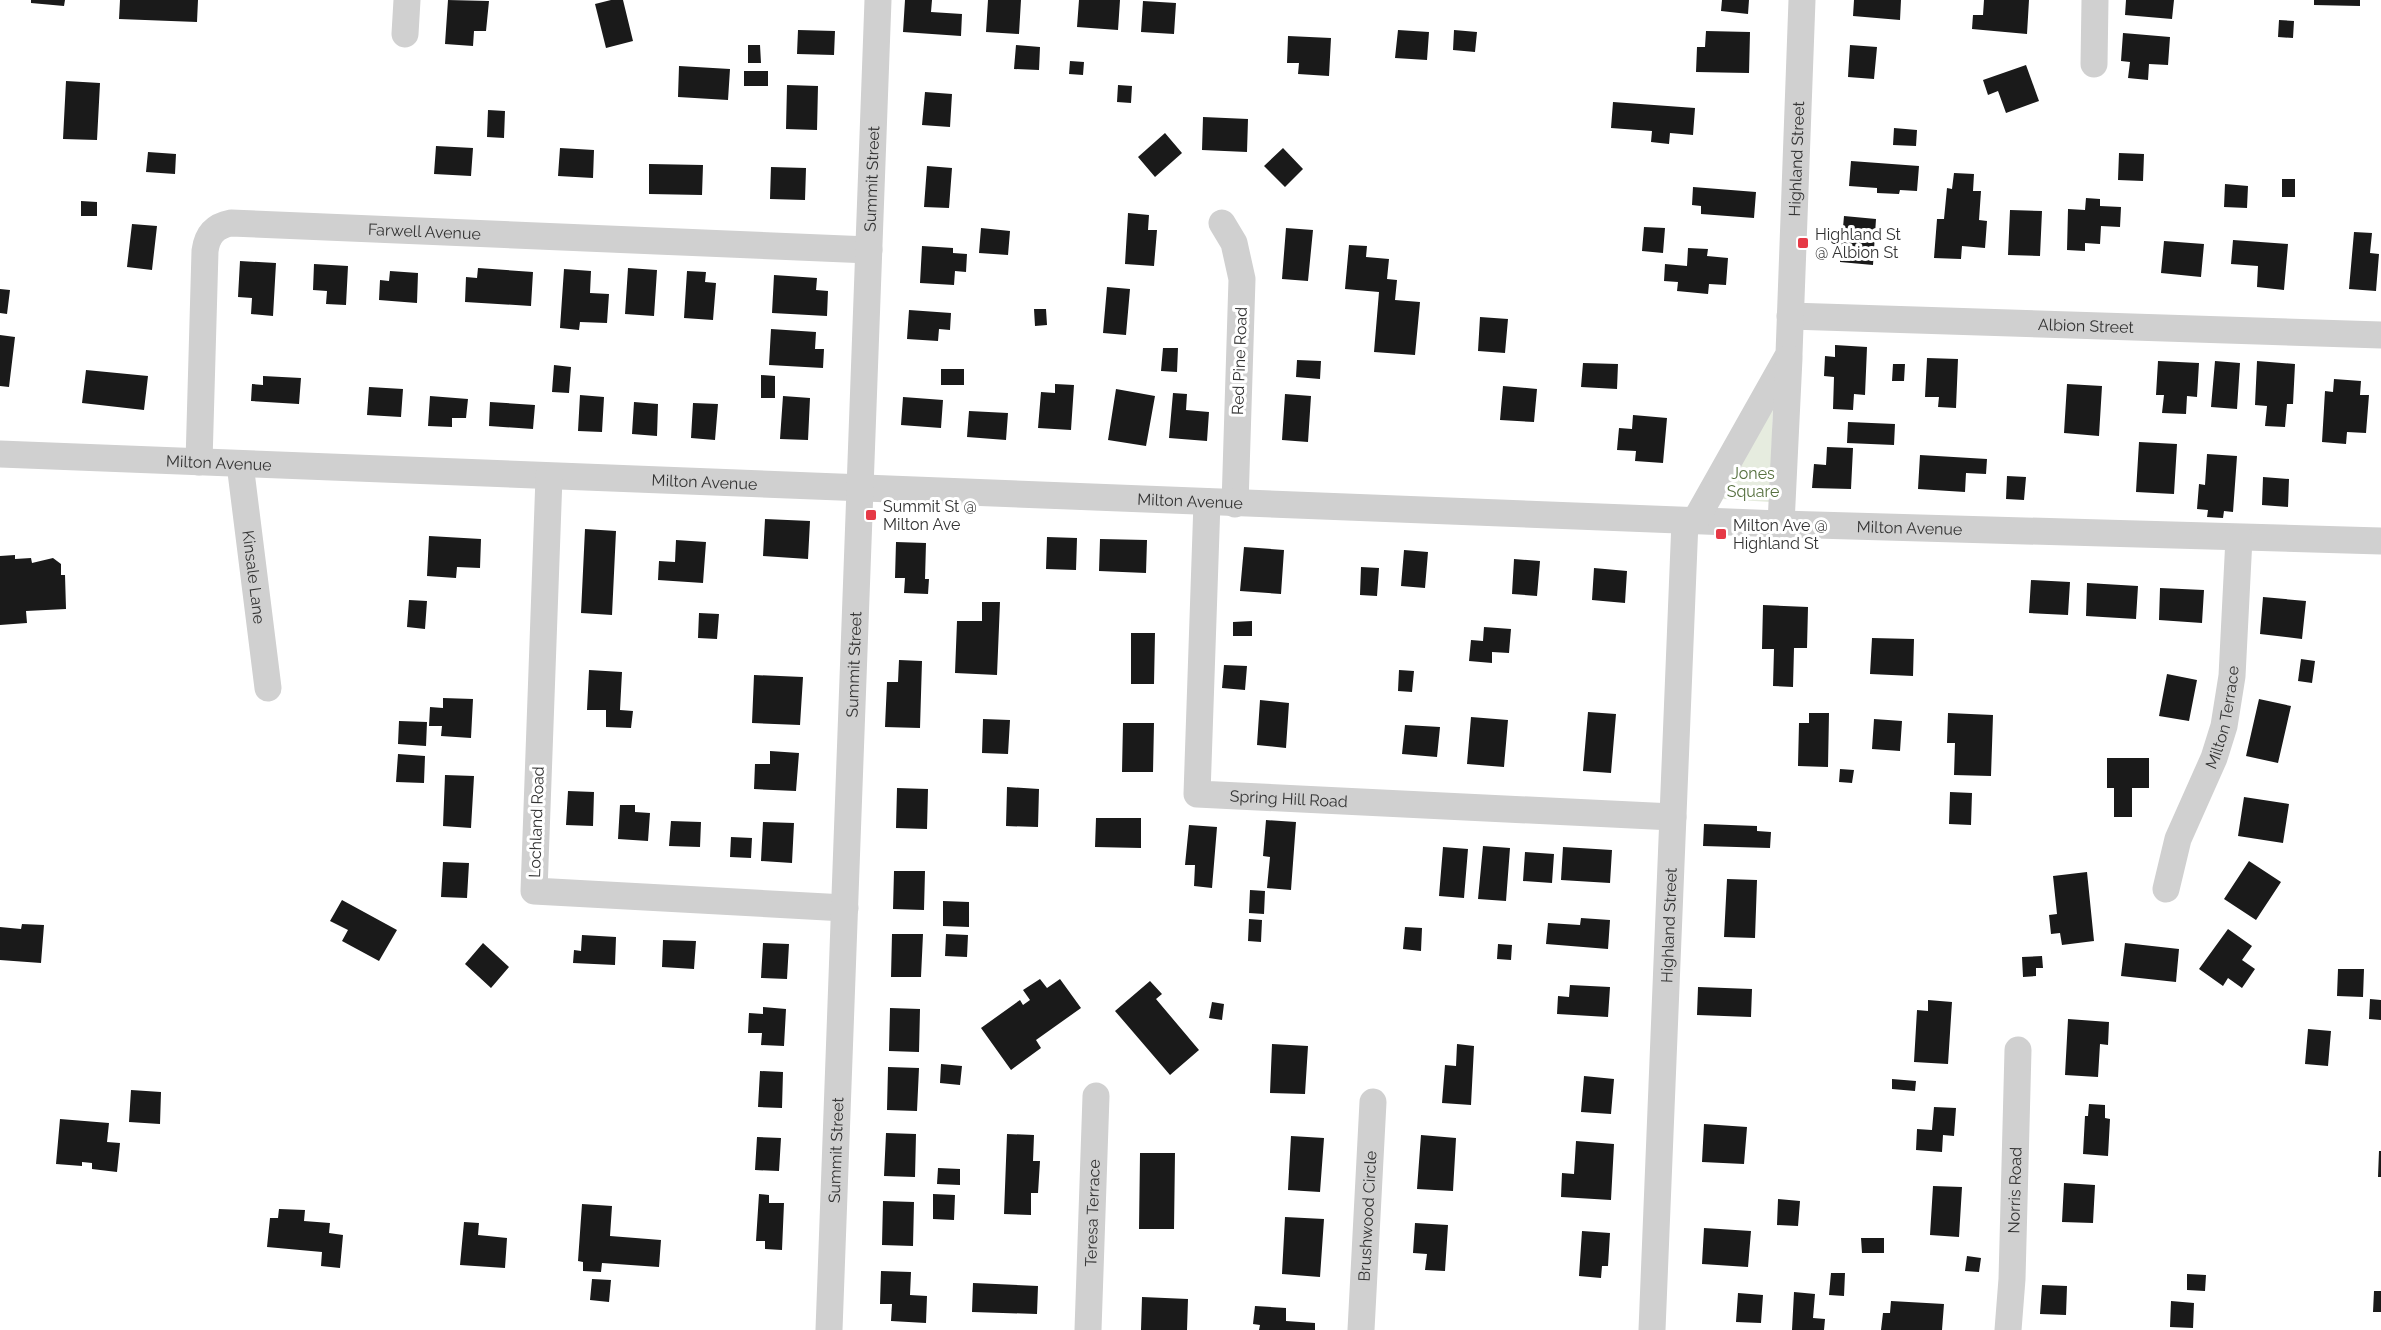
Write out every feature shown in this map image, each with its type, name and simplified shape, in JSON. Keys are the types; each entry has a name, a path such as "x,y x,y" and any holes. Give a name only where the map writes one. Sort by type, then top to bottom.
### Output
{"street":[{"path":"405,34 407,0"},
{"name":"Summit Street","path":"829,1330 878,0"},
{"name":"Highland Street","path":"1781,524 1802,0"},
{"path":"2094,64 2095,0"},
{"name":"Red Pine Road","path":"1222,223 1234,243 1242,279 1235,504"},
{"name":"Farwell Avenue","path":"200,462 205,251 210,235 223,225 255,224 869,250"},
{"name":"Albion Street","path":"1790,316 2381,334"},
{"name":"Highland Street","path":"1652,1330 1673,817 1690,521 1789,354"},
{"name":"Milton Avenue","path":"0,454 1690,521 2381,541"},
{"name":"Kinsale Lane","path":"240,464 268,688"},
{"name":"Lochland Road","path":"549,477 534,891 845,908"},
{"name":"Spring Hill Road","path":"1207,502 1197,794 1673,817"},
{"name":"Milton Terrace","path":"2166,889 2178,839 2214,758 2224,726 2232,676 2239,538"},
{"name":"Norris Road","path":"2008,1330 2012,1279 2018,1050"},
{"name":"Teresa Terrace","path":"1088,1330 1096,1096"},
{"name":"Brushwood Circle","path":"1361,1330 1373,1102"}],"green space":[{"name":"Jones Square","path":"1773,406 1770,502 1723,499"}],"building":[{"path":"31,0 65,0 64,6 31,3"},
{"path":"120,0 198,0 197,22 119,19"},
{"path":"448,0 489,1 486,31 474,31 473,46 445,44"},
{"path":"623,0 633,41 606,48 595,4"},
{"path":"905,0 932,0 931,12 962,14 961,36 903,32"},
{"path":"988,0 1021,0 1019,34 986,32"},
{"path":"1079,0 1120,0 1118,30 1077,27"},
{"path":"1722,0 1749,0 1748,14 1721,11"},
{"path":"1854,0 1901,0 1900,20 1853,16"},
{"path":"1984,0 2029,0 2027,34 1972,29 1973,15 1983,15"},
{"path":"2126,0 2174,0 2172,19 2125,15"},
{"path":"2314,0 2360,0 2360,6 2314,5"},
{"path":"1143,1 1176,3 1174,34 1141,32"},
{"path":"2279,20 2294,21 2293,38 2278,37"},
{"path":"798,30 835,31 834,55 797,54"},
{"path":"1398,30 1429,32 1427,60 1395,58"},
{"path":"1454,30 1477,32 1475,52 1453,50"},
{"path":"1706,31 1750,32 1749,73 1696,72 1697,47 1705,47"},
{"path":"2123,33 2170,37 2168,65 2149,64 2148,80 2128,78 2130,62 2121,61"},
{"path":"1288,36 1331,38 1329,76 1298,74 1299,63 1287,63"},
{"path":"748,45 760,45 761,63 748,63"},
{"path":"1016,45 1040,47 1039,70 1014,69"},
{"path":"1850,45 1877,47 1874,79 1848,77"},
{"path":"1070,61 1084,62 1083,75 1069,74"},
{"path":"2026,65 2039,101 2006,113 1998,91 1988,95 1983,80"},
{"path":"679,66 730,69 728,100 678,97"},
{"path":"744,71 768,71 768,86 744,86"},
{"path":"66,81 100,83 97,140 63,139"},
{"path":"787,85 818,86 817,130 786,129"},
{"path":"1118,85 1132,86 1131,103 1117,102"},
{"path":"925,92 952,94 950,127 922,125"},
{"path":"1613,102 1695,108 1693,135 1670,133 1669,144 1651,142 1652,131 1611,128"},
{"path":"488,110 505,111 504,138 487,137"},
{"path":"1203,117 1248,119 1247,152 1202,150"},
{"path":"1894,128 1917,130 1916,146 1893,145"},
{"path":"1165,133 1182,153 1155,177 1138,157"},
{"path":"436,146 473,148 471,176 434,174"},
{"path":"560,148 594,150 593,178 558,176"},
{"path":"1283,148 1303,169 1285,187 1264,166"},
{"path":"148,152 176,154 175,174 146,172"},
{"path":"2119,153 2144,154 2143,181 2118,180"},
{"path":"1851,161 1919,166 1917,191 1900,190 1899,194 1877,193 1877,188 1849,186"},
{"path":"649,164 703,165 702,195 649,194"},
{"path":"927,166 952,168 949,208 924,207"},
{"path":"771,167 806,168 805,200 770,199"},
{"path":"1954,173 1974,174 1973,191 1981,191 1979,220 1987,221 1985,248 1962,246 1961,259 1934,258 1937,219 1944,219 1947,188 1952,189"},
{"path":"2282,179 2295,179 2295,197 2282,197"},
{"path":"2225,184 2248,186 2247,208 2224,207"},
{"path":"1693,187 1756,192 1754,218 1701,214 1701,206 1692,205"},
{"path":"2086,198 2100,199 2100,206 2121,207 2120,227 2101,226 2100,244 2085,243 2085,251 2067,250 2068,209 2085,210"},
{"path":"81,201 97,202 97,216 81,216"},
{"path":"2010,210 2042,211 2040,256 2008,255"},
{"path":"1128,213 1149,215 1148,230 1157,230 1154,266 1125,264"},
{"path":"1844,216 1876,219 1873,265 1840,262"},
{"path":"132,224 157,226 152,270 127,267"},
{"path":"1644,227 1665,228 1663,253 1642,251"},
{"path":"981,228 1010,231 1008,255 979,253"},
{"path":"1286,228 1313,230 1308,281 1282,279"},
{"path":"2354,232 2372,233 2370,253 2379,254 2376,291 2349,289"},
{"path":"2233,240 2288,244 2284,290 2257,287 2258,266 2231,264"},
{"path":"2164,241 2204,244 2201,277 2161,273"},
{"path":"1349,245 1367,246 1366,257 1389,259 1387,279 1397,280 1395,300 1420,302 1415,355 1374,352 1379,292 1345,289"},
{"path":"922,246 953,248 953,253 967,254 966,272 955,271 954,285 920,283"},
{"path":"1688,248 1708,249 1707,256 1728,258 1726,285 1709,284 1708,294 1677,291 1678,282 1664,281 1665,264 1687,266"},
{"path":"240,261 276,263 273,316 251,314 252,298 238,297"},
{"path":"314,264 348,266 346,305 326,304 327,291 313,290"},
{"path":"478,268 533,272 531,306 465,302 466,277 477,278"},
{"path":"628,268 657,270 654,316 625,314"},
{"path":"564,269 591,271 590,293 609,294 607,323 580,322 579,330 560,328"},
{"path":"390,271 418,273 417,303 379,300 380,280 389,281"},
{"path":"687,271 706,272 705,282 716,283 713,320 684,318"},
{"path":"774,275 817,278 816,290 828,291 827,316 772,313"},
{"path":"1107,287 1130,289 1126,335 1103,333"},
{"path":"0,289 10,290 7,314 0,313"},
{"path":"1034,309 1046,309 1047,325 1035,326"},
{"path":"909,310 951,313 950,330 939,329 938,341 907,339"},
{"path":"1480,317 1508,319 1505,353 1478,351"},
{"path":"771,329 816,332 815,349 824,349 823,368 769,365"},
{"path":"0,335 15,337 9,387 0,386"},
{"path":"1835,345 1867,347 1865,395 1854,394 1853,410 1833,409 1834,377 1824,376 1825,356 1835,357"},
{"path":"1163,348 1178,348 1177,372 1161,371"},
{"path":"1927,358 1958,359 1956,408 1938,407 1939,397 1925,397"},
{"path":"1297,360 1321,361 1320,379 1296,377"},
{"path":"2158,361 2199,363 2197,397 2187,396 2186,414 2162,413 2164,395 2156,395"},
{"path":"2215,361 2240,363 2237,409 2211,407"},
{"path":"2257,361 2295,364 2293,404 2287,404 2285,427 2265,426 2267,406 2255,405"},
{"path":"1583,363 1618,364 1617,389 1581,387"},
{"path":"1893,364 1905,364 1904,381 1892,381"},
{"path":"554,365 571,367 569,393 552,392"},
{"path":"941,369 964,369 964,385 941,385"},
{"path":"86,370 148,376 144,410 82,403"},
{"path":"761,375 775,376 775,398 761,398"},
{"path":"263,376 301,378 299,404 251,401 252,384 263,385"},
{"path":"2334,379 2361,381 2360,395 2369,395 2366,433 2347,432 2346,444 2322,442 2325,391 2333,392"},
{"path":"1055,384 1074,385 1071,430 1038,428 1041,392 1055,393"},
{"path":"2067,384 2102,386 2099,436 2064,433"},
{"path":"1503,386 1537,389 1534,422 1500,420"},
{"path":"369,387 403,389 401,417 367,415"},
{"path":"1116,389 1155,396 1146,446 1108,440"},
{"path":"1173,393 1187,394 1186,410 1209,412 1207,441 1169,438"},
{"path":"1285,394 1311,396 1308,442 1282,440"},
{"path":"580,395 604,397 602,432 578,431"},
{"path":"430,396 468,399 466,418 452,418 452,427 428,426"},
{"path":"783,396 810,398 808,440 780,439"},
{"path":"903,397 943,400 941,428 901,425"},
{"path":"490,402 535,405 533,429 489,426"},
{"path":"634,402 658,404 657,436 632,434"},
{"path":"693,403 718,404 715,440 691,438"},
{"path":"969,411 1008,413 1006,440 967,437"},
{"path":"1633,415 1667,418 1663,463 1635,461 1636,451 1617,450 1619,428 1632,429"},
{"path":"1848,422 1895,424 1894,445 1847,443"},
{"path":"2139,442 2177,444 2174,494 2136,492"},
{"path":"1827,447 1853,448 1851,489 1812,488 1814,464 1826,465"},
{"path":"2207,454 2237,456 2233,512 2224,511 2223,518 2207,517 2208,510 2197,509 2199,484 2205,485"},
{"path":"1920,455 1987,459 1986,474 1966,473 1965,492 1918,489"},
{"path":"2007,476 2026,477 2024,500 2006,499"},
{"path":"2263,477 2289,479 2288,507 2262,505"},
{"path":"765,519 810,521 808,559 763,556"},
{"path":"585,529 616,531 612,615 581,613"},
{"path":"429,536 481,539 480,568 457,567 456,578 427,576"},
{"path":"1047,537 1077,538 1076,570 1046,569"},
{"path":"1100,539 1147,540 1146,573 1099,571"},
{"path":"676,540 706,542 703,583 658,580 659,561 675,562"},
{"path":"896,542 926,543 925,579 929,579 928,594 904,593 905,578 895,578"},
{"path":"1244,547 1284,550 1281,594 1240,591"},
{"path":"1404,550 1428,552 1425,588 1401,586"},
{"path":"15,555 15,559 31,558 32,563 53,558 61,564 61,575 65,575 66,609 26,611 27,623 0,625 0,556"},
{"path":"1514,559 1540,561 1537,596 1512,594"},
{"path":"1361,567 1379,568 1377,596 1360,595"},
{"path":"1594,568 1627,571 1625,603 1592,600"},
{"path":"2031,580 2070,582 2068,615 2029,613"},
{"path":"2087,583 2138,586 2136,619 2086,616"},
{"path":"2160,588 2204,590 2202,623 2159,620"},
{"path":"2263,597 2306,601 2302,639 2260,634"},
{"path":"409,600 427,601 425,629 407,627"},
{"path":"982,602 1000,602 997,675 955,673 957,621 982,621"},
{"path":"1763,605 1808,607 1807,648 1794,648 1793,687 1773,686 1774,649 1762,649"},
{"path":"699,613 719,614 717,639 698,638"},
{"path":"1252,621 1252,636 1233,636 1233,622"},
{"path":"1484,627 1511,629 1509,653 1492,652 1492,663 1469,661 1471,640 1483,641"},
{"path":"1131,633 1155,633 1154,684 1131,684"},
{"path":"1872,638 1914,639 1913,676 1870,674"},
{"path":"2301,659 2315,661 2312,683 2298,681"},
{"path":"899,660 922,661 920,728 885,727 887,682 898,682"},
{"path":"1224,665 1247,666 1245,690 1222,688"},
{"path":"589,670 622,672 620,710 633,711 631,728 606,727 606,710 587,710"},
{"path":"1399,670 1414,671 1412,692 1398,691"},
{"path":"2167,674 2197,680 2189,721 2159,716"},
{"path":"754,675 803,677 800,725 752,723"},
{"path":"443,698 473,699 471,738 441,736 442,726 429,726 430,707 443,708"},
{"path":"2259,699 2291,706 2278,763 2246,756"},
{"path":"1260,700 1289,703 1286,748 1257,745"},
{"path":"1588,712 1616,714 1611,773 1583,771"},
{"path":"1809,713 1829,713 1828,767 1798,766 1799,723 1809,723"},
{"path":"1948,713 1993,715 1991,776 1954,775 1955,743 1947,743"},
{"path":"1471,717 1508,720 1504,767 1467,764"},
{"path":"983,719 1010,720 1008,754 982,753"},
{"path":"1874,719 1902,721 1900,751 1872,749"},
{"path":"399,721 427,722 426,746 398,744"},
{"path":"1123,723 1154,723 1153,772 1122,772"},
{"path":"1405,725 1440,727 1437,757 1402,754"},
{"path":"770,751 799,753 796,791 754,789 755,764 770,764"},
{"path":"398,754 425,756 424,783 396,782"},
{"path":"2107,758 2149,758 2149,788 2132,788 2132,817 2114,817 2114,788 2107,788"},
{"path":"1840,769 1854,770 1852,783 1839,782"},
{"path":"445,775 474,776 471,828 443,826"},
{"path":"1007,787 1039,789 1038,827 1006,826"},
{"path":"897,788 928,789 927,829 896,828"},
{"path":"568,791 594,792 593,826 566,825"},
{"path":"1950,792 1972,793 1971,825 1949,824"},
{"path":"2244,797 2289,804 2283,843 2238,836"},
{"path":"620,805 635,805 635,812 650,813 648,841 618,839"},
{"path":"1096,818 1141,818 1141,848 1095,847"},
{"path":"1266,820 1296,822 1291,890 1267,888 1270,857 1263,856"},
{"path":"671,821 701,822 700,847 669,846"},
{"path":"763,822 794,823 792,863 761,861"},
{"path":"1704,824 1757,826 1757,831 1771,832 1770,848 1703,846"},
{"path":"1189,825 1217,827 1212,888 1194,886 1195,865 1185,865"},
{"path":"731,837 752,838 751,858 730,857"},
{"path":"1483,846 1510,848 1506,901 1478,899"},
{"path":"1443,847 1468,849 1464,898 1439,896"},
{"path":"1563,847 1612,850 1610,883 1561,880"},
{"path":"1525,852 1554,854 1552,883 1523,881"},
{"path":"2249,861 2281,882 2256,920 2224,899"},
{"path":"443,862 469,863 467,898 441,897"},
{"path":"894,871 925,871 924,910 893,909"},
{"path":"2087,872 2094,941 2062,945 2060,933 2051,934 2049,915 2057,914 2053,876"},
{"path":"1727,879 1757,880 1755,938 1724,937"},
{"path":"1250,890 1265,891 1264,914 1249,913"},
{"path":"342,900 397,930 379,961 342,941 348,930 330,921"},
{"path":"943,901 969,902 969,927 943,926"},
{"path":"1581,918 1610,920 1608,949 1546,944 1548,923 1580,925"},
{"path":"1249,919 1262,920 1261,942 1248,941"},
{"path":"22,924 44,925 41,963 0,960 0,927 21,929"},
{"path":"1405,927 1422,928 1421,951 1403,949"},
{"path":"2228,929 2252,946 2242,960 2255,969 2242,988 2228,978 2223,986 2199,969"},
{"path":"892,934 923,934 921,977 891,977"},
{"path":"946,934 968,935 967,957 945,956"},
{"path":"582,935 616,937 615,965 573,963 574,950 581,951"},
{"path":"663,940 696,941 694,969 662,967"},
{"path":"483,943 509,967 491,988 465,964"},
{"path":"763,943 789,944 787,979 761,978"},
{"path":"2125,943 2179,949 2176,982 2121,976"},
{"path":"1498,944 1512,945 1511,960 1497,959"},
{"path":"2042,956 2043,968 2036,968 2036,976 2023,977 2022,957"},
{"path":"2338,969 2364,969 2363,997 2337,996"},
{"path":"1040,979 1047,988 1060,979 1081,1008 1036,1040 1041,1048 1011,1070 981,1028 1020,1000 1023,1005 1030,1000 1023,990"},
{"path":"1150,981 1162,994 1156,999 1199,1050 1170,1075 1115,1011"},
{"path":"1570,985 1610,987 1608,1017 1557,1014 1558,996 1569,997"},
{"path":"1698,987 1752,989 1751,1017 1697,1015"},
{"path":"2370,999 2381,1000 2381,1020 2369,1019"},
{"path":"1928,1000 1952,1002 1948,1064 1914,1062 1917,1010 1928,1011"},
{"path":"1212,1002 1224,1004 1222,1020 1209,1018"},
{"path":"763,1007 786,1009 784,1046 761,1045 762,1033 748,1033 749,1013 763,1014"},
{"path":"890,1008 920,1009 919,1052 889,1051"},
{"path":"2068,1019 2109,1022 2108,1045 2100,1044 2098,1077 2065,1075"},
{"path":"2308,1029 2331,1031 2328,1066 2305,1064"},
{"path":"1272,1044 1308,1046 1305,1094 1270,1093"},
{"path":"1457,1044 1474,1046 1471,1105 1442,1103 1445,1065 1456,1066"},
{"path":"941,1064 962,1066 960,1085 940,1083"},
{"path":"888,1067 919,1068 917,1111 887,1110"},
{"path":"760,1071 783,1072 782,1108 758,1107"},
{"path":"1584,1076 1614,1079 1611,1114 1581,1112"},
{"path":"1892,1079 1916,1081 1915,1091 1892,1089"},
{"path":"131,1090 161,1092 160,1124 129,1122"},
{"path":"2089,1104 2105,1105 2105,1118 2110,1119 2108,1156 2083,1154 2085,1116 2088,1116"},
{"path":"1934,1107 1956,1108 1954,1136 1943,1135 1942,1152 1916,1150 1917,1129 1932,1130"},
{"path":"60,1119 109,1123 107,1142 120,1143 117,1172 92,1169 92,1163 82,1162 82,1166 56,1164"},
{"path":"1704,1124 1747,1127 1744,1164 1702,1162"},
{"path":"886,1133 916,1134 915,1177 884,1176"},
{"path":"1007,1134 1034,1135 1033,1161 1040,1161 1038,1193 1031,1193 1031,1215 1004,1214"},
{"path":"1421,1135 1456,1138 1453,1191 1417,1189"},
{"path":"1291,1136 1324,1138 1320,1192 1288,1190"},
{"path":"757,1137 781,1138 779,1171 755,1170"},
{"path":"1576,1141 1614,1144 1611,1200 1561,1197 1562,1173 1574,1174"},
{"path":"2379,1151 2381,1151 2381,1177 2378,1177"},
{"path":"1140,1153 1175,1153 1174,1229 1139,1229"},
{"path":"938,1168 960,1169 960,1185 937,1184"},
{"path":"2064,1183 2095,1185 2093,1223 2062,1222"},
{"path":"1933,1186 1962,1187 1959,1237 1930,1235"},
{"path":"759,1194 769,1195 769,1203 784,1203 782,1250 765,1249 765,1241 756,1241"},
{"path":"933,1194 955,1195 954,1220 933,1219"},
{"path":"1778,1199 1800,1201 1798,1226 1777,1225"},
{"path":"883,1201 914,1202 913,1246 882,1245"},
{"path":"582,1204 612,1206 610,1236 661,1240 659,1267 602,1263 601,1272 583,1271 583,1262 578,1261"},
{"path":"279,1209 305,1210 304,1221 330,1223 329,1233 343,1235 340,1268 321,1266 322,1252 267,1247 270,1218 278,1218"},
{"path":"1285,1217 1324,1219 1320,1277 1282,1274"},
{"path":"464,1222 479,1223 478,1235 507,1238 505,1268 460,1265"},
{"path":"1415,1223 1448,1225 1445,1271 1425,1270 1427,1254 1413,1253"},
{"path":"1704,1228 1751,1231 1748,1267 1702,1264"},
{"path":"1582,1231 1610,1233 1608,1266 1602,1266 1601,1278 1579,1276"},
{"path":"1861,1238 1884,1238 1884,1253 1862,1253"},
{"path":"1967,1256 1981,1258 1979,1272 1965,1271"},
{"path":"881,1271 911,1272 910,1295 927,1296 926,1323 891,1321 892,1304 880,1304"},
{"path":"1831,1273 1845,1273 1844,1296 1829,1295"},
{"path":"2187,1274 2206,1275 2205,1291 2187,1290"},
{"path":"592,1279 611,1280 609,1302 590,1300"},
{"path":"973,1283 1038,1286 1037,1314 972,1312"},
{"path":"2042,1285 2067,1286 2066,1315 2040,1314"},
{"path":"2374,1291 2381,1291 2381,1312 2373,1312"},
{"path":"1794,1292 1815,1294 1813,1318 1825,1319 1824,1330 1792,1330"},
{"path":"1738,1293 1763,1295 1761,1323 1736,1322"},
{"path":"1142,1297 1188,1299 1187,1330 1141,1330"},
{"path":"1891,1301 1944,1304 1942,1330 1881,1330 1883,1313 1890,1313"},
{"path":"2171,1301 2194,1303 2193,1328 2170,1327"},
{"path":"1255,1306 1286,1308 1286,1321 1315,1323 1315,1330 1259,1330 1260,1325 1253,1324"}],"place":[{"name":"Highland St @ Albion St","path":"1803,243"},
{"name":"Summit St @ Milton Ave","path":"871,515"},
{"name":"Milton Ave @ Highland St","path":"1721,534"}]}
